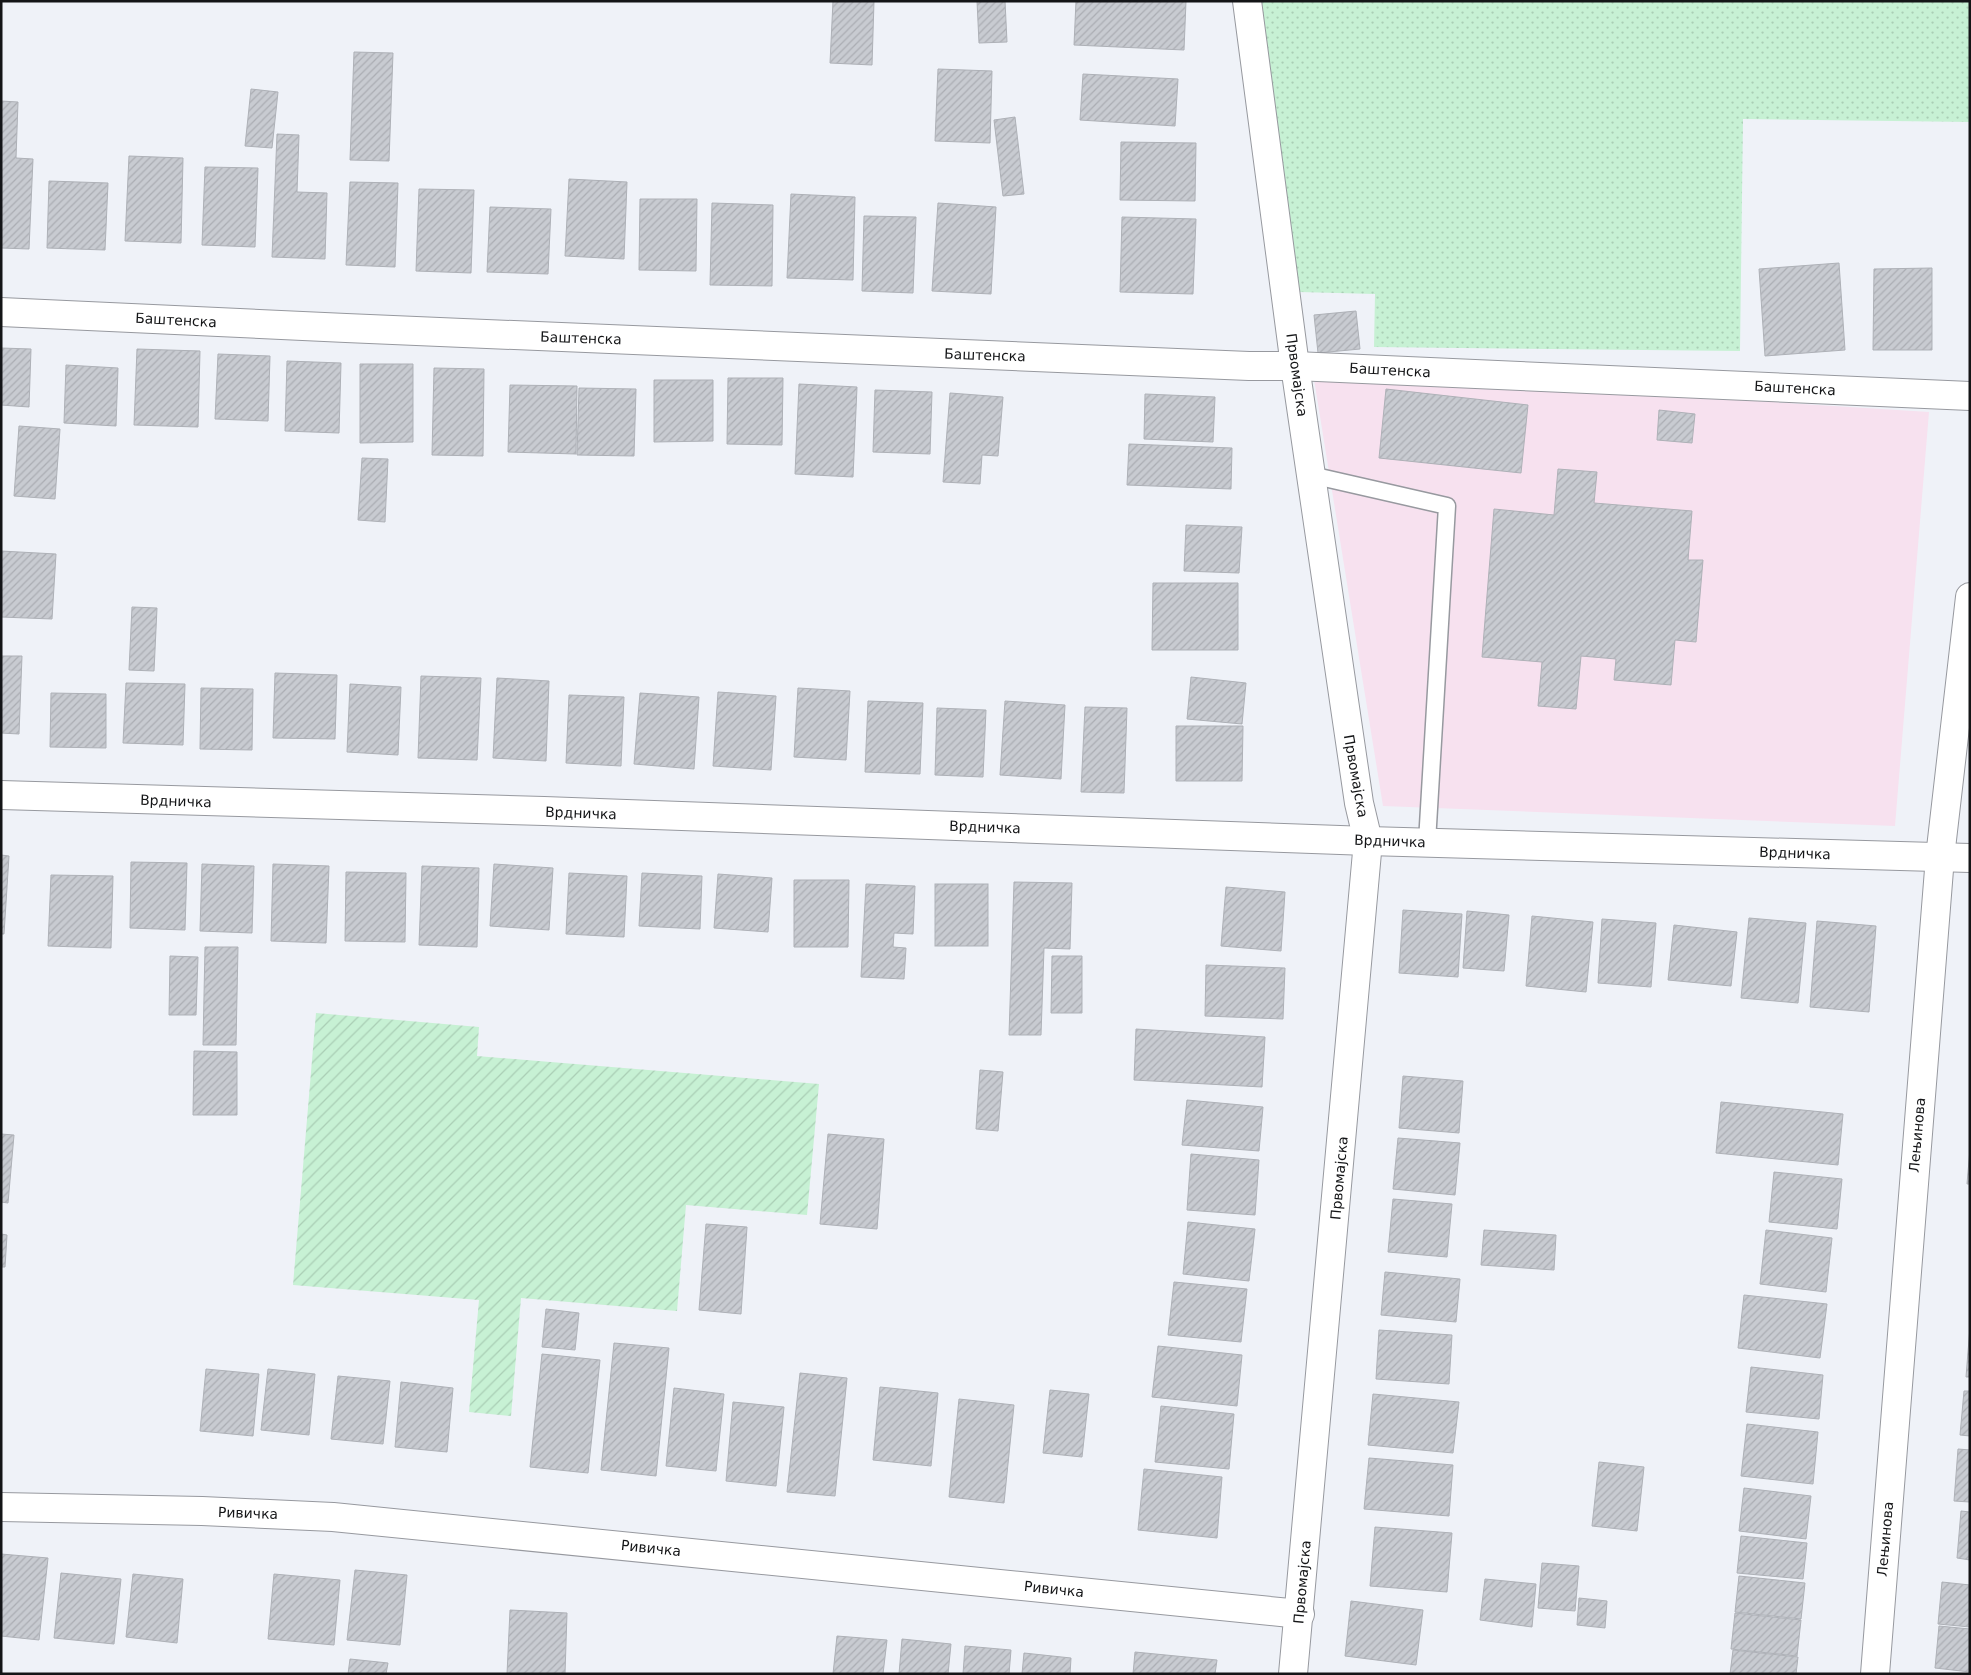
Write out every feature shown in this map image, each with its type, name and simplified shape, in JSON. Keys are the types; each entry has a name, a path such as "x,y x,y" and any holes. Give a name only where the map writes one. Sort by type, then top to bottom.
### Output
{"street":[{"name":"Првомајска","path":"1247,1 1295,366 1359,803 1368,840 1300,1614 1293,1674"},
{"name":"Баштенска","path":"1,312 729,345 1249,366 1295,366 1970,396"},
{"name":"Лењинова","path":"1875,1674 1940,858 1970,597"},
{"name":"Врдничка","path":"1,796 544,811 1428,842 1970,858"},
{"name":"Ривичка","path":"1,1507 202,1511 333,1517 1300,1614"}],"lane":[{"path":"1311,475 1447,506 1428,842"}],"shaded area":[{"path":"1313,373 1929,412 1895,826 1383,806"}],"green space":[{"path":"1261,1 1970,1 1970,122 1743,119 1740,351 1374,347 1375,294 1299,292"},
{"path":"316,1013 479,1027 477,1056 819,1084 807,1215 686,1205 677,1311 521,1298 511,1416 469,1412 479,1300 293,1285"}],"building":[{"path":"833,1 874,1 872,65 830,63"},
{"path":"977,1 1005,1 1007,42 979,43"},
{"path":"1076,1 1186,1 1184,50 1074,45"},
{"path":"354,52 393,53 389,161 350,160"},
{"path":"938,69 992,71 990,143 935,141"},
{"path":"1083,74 1178,79 1175,126 1080,120"},
{"path":"251,89 278,92 272,148 245,146"},
{"path":"1,101 18,102 16,158 33,159 29,249 1,248"},
{"path":"1015,117 1024,194 1003,196 994,120"},
{"path":"277,134 299,135 297,192 327,193 325,259 272,257"},
{"path":"1121,142 1196,143 1195,201 1120,200"},
{"path":"129,156 183,158 181,243 125,241"},
{"path":"205,167 258,168 255,247 202,245"},
{"path":"569,179 627,182 624,259 565,256"},
{"path":"49,181 108,183 105,250 47,248"},
{"path":"350,182 398,183 395,267 346,265"},
{"path":"419,189 474,190 471,273 416,271"},
{"path":"791,194 855,197 853,280 787,278"},
{"path":"640,199 697,199 696,271 639,270"},
{"path":"712,203 773,205 772,286 710,285"},
{"path":"938,203 996,207 991,294 932,291"},
{"path":"490,207 551,209 548,274 487,272"},
{"path":"864,216 916,217 913,293 862,291"},
{"path":"1122,217 1196,219 1193,294 1120,292"},
{"path":"1839,263 1845,350 1765,356 1759,269"},
{"path":"1932,268 1932,350 1873,350 1874,269"},
{"path":"1356,311 1360,349 1318,353 1314,315"},
{"path":"1,348 31,349 29,407 1,405"},
{"path":"137,349 200,351 198,427 134,425"},
{"path":"218,354 270,356 268,421 215,419"},
{"path":"287,361 341,363 339,433 285,431"},
{"path":"360,364 413,364 413,442 360,443"},
{"path":"66,365 118,368 116,426 64,423"},
{"path":"434,368 484,369 483,456 432,455"},
{"path":"728,378 783,378 782,445 727,444"},
{"path":"654,380 713,380 713,441 654,442"},
{"path":"799,384 857,387 853,477 795,474"},
{"path":"510,385 577,386 576,454 508,452"},
{"path":"579,388 636,389 634,456 577,455"},
{"path":"1386,389 1528,405 1521,473 1379,458"},
{"path":"875,390 932,392 930,454 873,452"},
{"path":"950,393 1003,397 998,456 982,455 980,484 943,482"},
{"path":"1145,394 1215,397 1213,442 1144,439"},
{"path":"1659,410 1695,414 1692,443 1657,440"},
{"path":"19,426 60,429 55,499 14,496"},
{"path":"1129,444 1232,448 1231,489 1127,485"},
{"path":"362,458 388,459 385,522 358,520"},
{"path":"1558,469 1597,472 1594,503 1692,511 1688,560 1703,560 1696,642 1675,640 1671,685 1614,680 1616,659 1581,656 1576,709 1538,706 1542,662 1482,657 1494,509 1554,515"},
{"path":"1186,525 1242,527 1239,573 1184,571"},
{"path":"1,551 56,554 52,619 1,617"},
{"path":"1153,583 1238,583 1238,650 1152,650"},
{"path":"132,607 157,608 154,671 129,670"},
{"path":"1,656 22,656 19,734 1,733"},
{"path":"275,673 337,675 335,739 273,738"},
{"path":"421,676 481,678 477,760 418,758"},
{"path":"1191,677 1246,683 1242,724 1187,719"},
{"path":"497,678 549,681 546,761 493,758"},
{"path":"126,683 185,684 183,745 123,743"},
{"path":"350,684 401,687 398,755 347,752"},
{"path":"201,688 253,689 252,750 200,749"},
{"path":"798,688 850,691 846,760 794,757"},
{"path":"718,692 776,696 771,770 713,766"},
{"path":"51,693 106,694 106,748 50,747"},
{"path":"640,693 699,697 694,769 634,764"},
{"path":"569,695 624,697 621,766 566,763"},
{"path":"868,701 923,703 920,774 865,772"},
{"path":"1005,701 1065,705 1061,779 1000,775"},
{"path":"1085,707 1127,708 1124,793 1081,792"},
{"path":"937,708 986,710 983,777 935,775"},
{"path":"1176,726 1243,726 1242,781 1176,781"},
{"path":"1,855 9,856 4,934 1,934"},
{"path":"131,862 187,863 185,930 130,928"},
{"path":"202,864 254,866 252,933 200,931"},
{"path":"273,864 329,866 326,943 271,941"},
{"path":"494,864 553,868 549,930 490,926"},
{"path":"422,866 479,868 477,947 419,945"},
{"path":"346,872 406,873 405,942 345,941"},
{"path":"569,873 627,876 624,937 566,934"},
{"path":"642,873 702,876 700,929 639,926"},
{"path":"718,874 772,878 768,932 714,928"},
{"path":"51,875 113,876 111,948 48,946"},
{"path":"794,880 849,880 848,947 794,947"},
{"path":"1014,882 1072,883 1070,949 1044,948 1041,1035 1009,1035"},
{"path":"866,884 915,886 913,934 894,933 893,947 906,948 904,979 861,977"},
{"path":"935,884 988,884 988,946 935,946"},
{"path":"1226,887 1285,892 1281,951 1221,946"},
{"path":"1403,910 1462,914 1458,977 1399,973"},
{"path":"1467,911 1509,915 1504,971 1463,968"},
{"path":"1532,916 1593,922 1586,992 1526,986"},
{"path":"1749,918 1806,923 1798,1003 1741,998"},
{"path":"1602,919 1656,923 1651,987 1598,983"},
{"path":"1817,921 1876,926 1869,1012 1810,1007"},
{"path":"1674,925 1737,932 1731,986 1668,980"},
{"path":"205,947 238,947 236,1045 203,1045"},
{"path":"170,956 198,957 196,1015 169,1015"},
{"path":"1052,956 1082,956 1082,1013 1051,1013"},
{"path":"1206,965 1285,968 1283,1019 1205,1016"},
{"path":"1136,1029 1265,1037 1262,1087 1134,1080"},
{"path":"194,1051 237,1052 237,1115 193,1115"},
{"path":"980,1070 1003,1072 998,1131 976,1129"},
{"path":"1403,1076 1463,1081 1459,1133 1399,1128"},
{"path":"1187,1100 1263,1107 1259,1151 1182,1145"},
{"path":"1721,1102 1843,1114 1838,1165 1716,1153"},
{"path":"1,1134 14,1135 8,1203 1,1202"},
{"path":"828,1134 884,1139 877,1229 820,1224"},
{"path":"1398,1138 1460,1143 1455,1195 1393,1189"},
{"path":"1970,1149 1970,1184 1967,1184"},
{"path":"1191,1154 1259,1160 1255,1215 1187,1210"},
{"path":"1774,1172 1842,1179 1837,1229 1769,1222"},
{"path":"1393,1199 1452,1204 1447,1257 1388,1252"},
{"path":"1188,1222 1255,1229 1249,1281 1183,1274"},
{"path":"706,1224 747,1227 741,1314 699,1310"},
{"path":"1484,1230 1556,1235 1554,1270 1481,1265"},
{"path":"1766,1230 1832,1238 1826,1292 1760,1284"},
{"path":"1,1234 7,1235 5,1267 1,1267"},
{"path":"1385,1272 1460,1279 1456,1322 1381,1315"},
{"path":"1174,1282 1247,1289 1241,1342 1168,1335"},
{"path":"1744,1295 1827,1304 1820,1358 1738,1348"},
{"path":"546,1309 579,1313 575,1350 542,1347"},
{"path":"1970,1327 1970,1377 1966,1377"},
{"path":"1379,1330 1452,1335 1449,1384 1376,1379"},
{"path":"614,1343 669,1348 656,1476 601,1470"},
{"path":"1158,1346 1242,1355 1237,1406 1152,1397"},
{"path":"542,1354 600,1360 588,1473 530,1467"},
{"path":"1751,1367 1823,1375 1819,1419 1746,1412"},
{"path":"206,1369 259,1374 253,1436 200,1431"},
{"path":"268,1369 315,1374 309,1435 261,1430"},
{"path":"800,1373 847,1378 835,1496 787,1492"},
{"path":"338,1376 390,1381 383,1444 331,1439"},
{"path":"401,1382 453,1388 447,1452 395,1447"},
{"path":"880,1387 938,1393 931,1466 873,1460"},
{"path":"674,1388 724,1394 716,1471 666,1466"},
{"path":"1050,1390 1089,1394 1082,1457 1043,1453"},
{"path":"1964,1391 1970,1391 1970,1436 1960,1435"},
{"path":"1373,1394 1459,1402 1453,1453 1368,1445"},
{"path":"959,1399 1014,1405 1004,1503 949,1497"},
{"path":"733,1402 784,1407 776,1486 726,1481"},
{"path":"1161,1406 1234,1414 1229,1469 1155,1462"},
{"path":"1747,1424 1818,1432 1813,1484 1741,1476"},
{"path":"1958,1449 1970,1450 1970,1502 1954,1501"},
{"path":"1369,1458 1453,1465 1449,1516 1364,1509"},
{"path":"1599,1462 1644,1467 1637,1531 1592,1526"},
{"path":"1144,1469 1222,1477 1217,1538 1138,1530"},
{"path":"1744,1488 1811,1496 1806,1539 1739,1531"},
{"path":"1961,1511 1970,1512 1970,1560 1957,1558"},
{"path":"1375,1527 1452,1533 1447,1592 1370,1586"},
{"path":"1741,1536 1807,1543 1803,1579 1737,1573"},
{"path":"1,1554 48,1558 39,1640 1,1636"},
{"path":"1542,1563 1579,1566 1575,1611 1538,1608"},
{"path":"355,1570 407,1575 400,1645 347,1640"},
{"path":"61,1573 121,1579 114,1644 54,1638"},
{"path":"133,1574 183,1579 177,1643 126,1637"},
{"path":"274,1574 340,1580 334,1645 268,1639"},
{"path":"1739,1576 1805,1583 1801,1619 1735,1612"},
{"path":"1485,1579 1536,1584 1532,1627 1480,1620"},
{"path":"1942,1582 1970,1585 1970,1627 1938,1624"},
{"path":"1579,1598 1607,1601 1605,1628 1577,1625"},
{"path":"1351,1601 1423,1610 1416,1665 1345,1656"},
{"path":"510,1610 567,1613 565,1674 507,1674"},
{"path":"1735,1613 1801,1620 1797,1656 1731,1649"},
{"path":"1939,1626 1970,1629 1970,1672 1935,1668"},
{"path":"837,1636 887,1640 883,1674 833,1674"},
{"path":"902,1639 951,1644 948,1674 899,1674"},
{"path":"965,1646 1011,1650 1009,1674 963,1674"},
{"path":"1733,1650 1798,1657 1796,1674 1730,1674"},
{"path":"1135,1652 1217,1660 1215,1674 1133,1674"},
{"path":"1024,1653 1071,1658 1070,1674 1022,1674"},
{"path":"350,1659 388,1663 386,1674 348,1674"}]}
